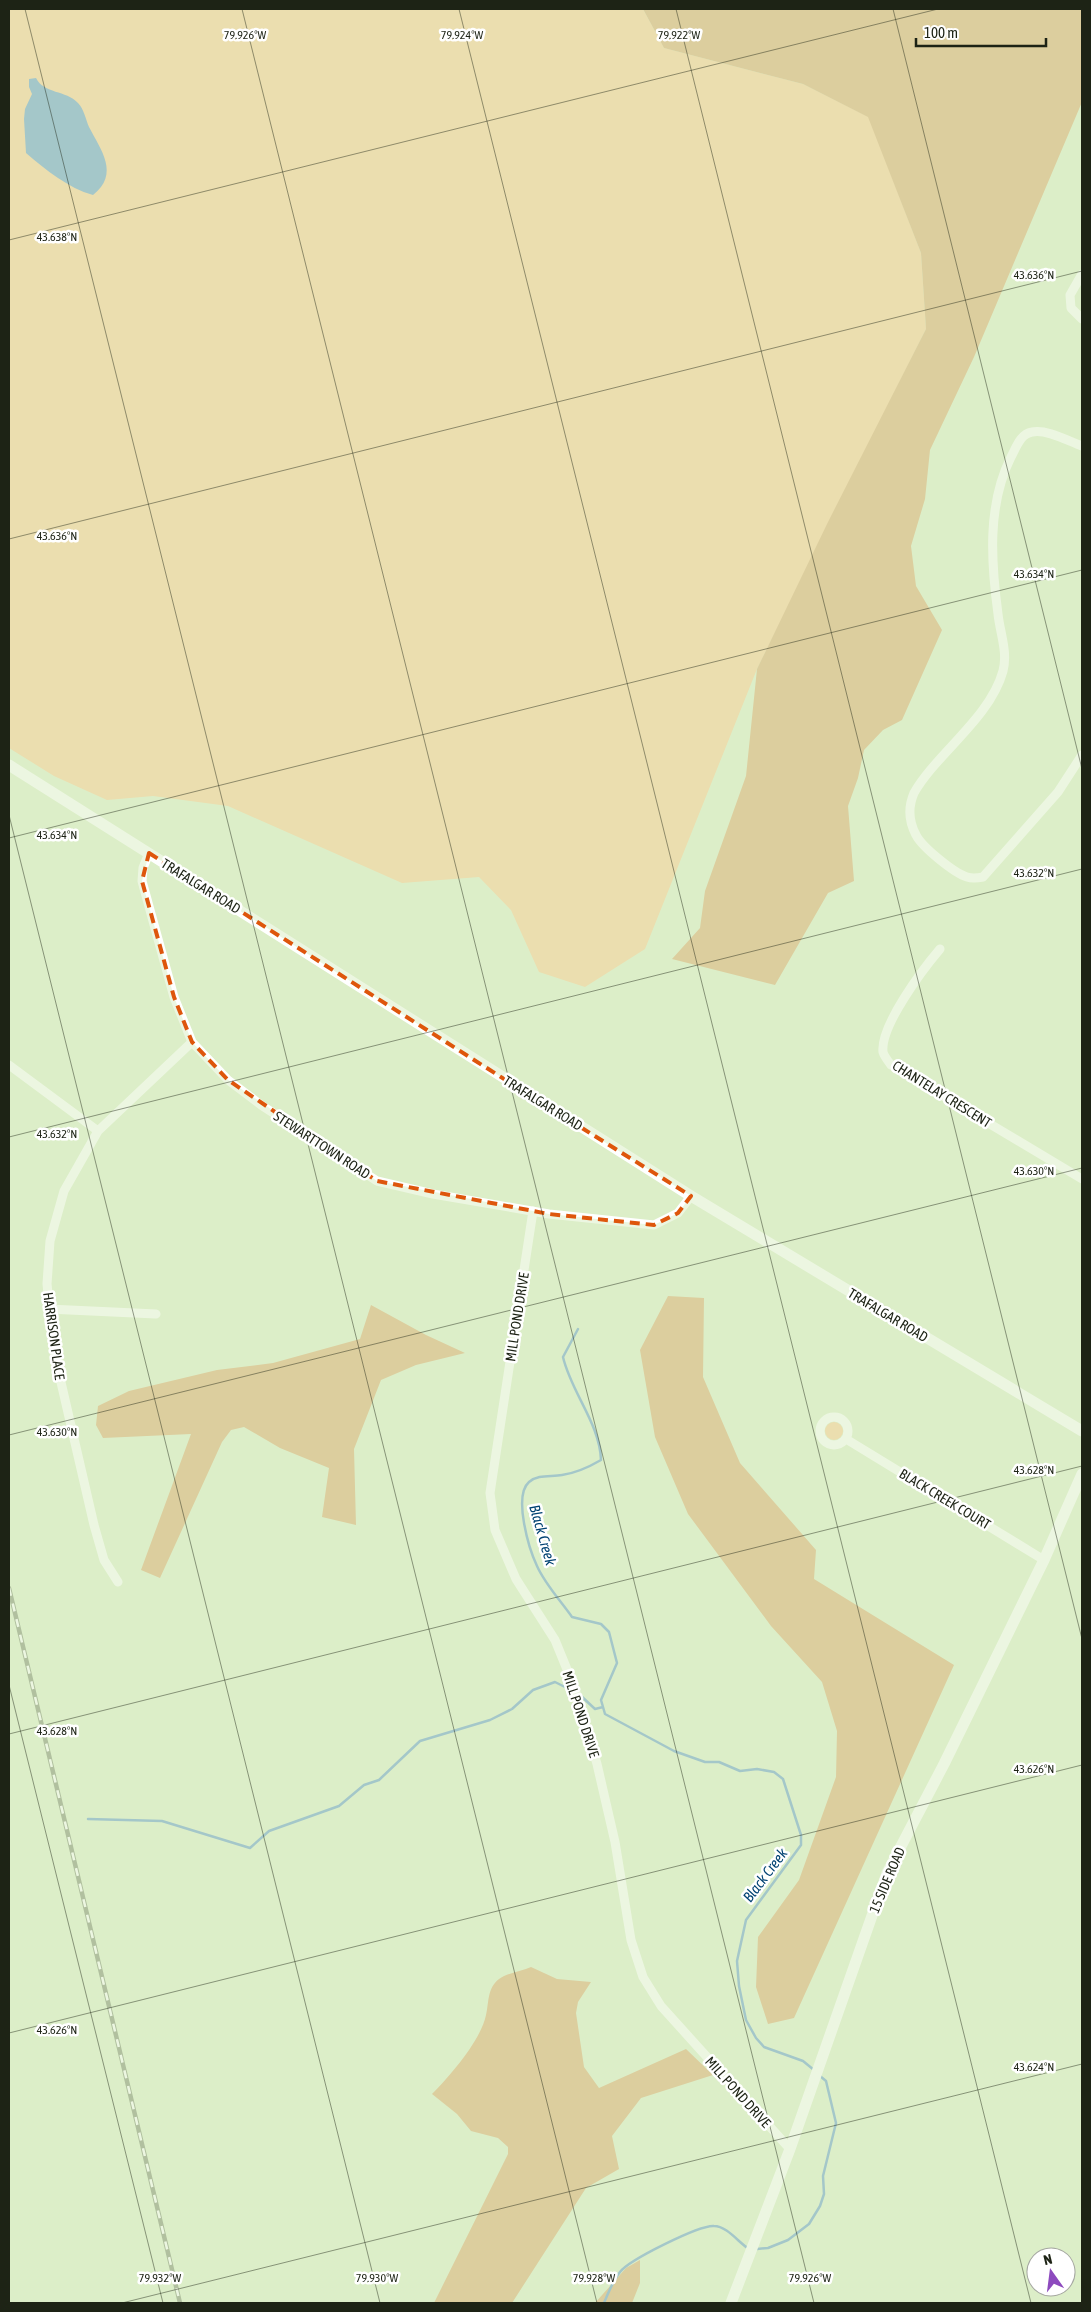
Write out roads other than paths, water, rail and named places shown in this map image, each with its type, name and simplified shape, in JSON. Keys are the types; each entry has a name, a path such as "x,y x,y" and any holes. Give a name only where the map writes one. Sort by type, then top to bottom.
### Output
{"main road":[{"name":"TRAFALGAR ROAD","path":"9,765 691,1196 1082,1431"},
{"name":"15 SIDE ROAD","path":"731,2303 790,2149 887,1873 944,1764 1044,1560 1082,1474"}],"street":[{"path":"1082,274 1070,295 1070,308 1082,319"},
{"path":"1082,446 1043,432 1032,431 1020,439 1005,470 996,503 992,536 996,595 1005,654 1004,666 998,683 972,722 914,793 910,807 915,834 922,843 955,870 968,878 983,877 1058,792 1082,755"},
{"name":"STEWARTTOWN ROAD","path":"149,854 143,868 142,881 174,997 192,1042 228,1080 261,1105 377,1181 433,1194 549,1214 654,1225 678,1213 691,1196"},
{"name":"CHANTELAY CRESCENT","path":"940,949 916,979 892,1022 884,1037 883,1054 891,1065 1082,1179"},
{"name":"HARRISON PLACE","path":"118,1582 104,1560 94,1525 54,1352 48,1310 47,1284 50,1241 64,1192 98,1131 192,1042"},
{"path":"9,1065 98,1131"},
{"name":"MILL POND DRIVE","path":"533,1211 490,1493 495,1530 516,1579 554,1640 576,1689 611,1822 631,1940 643,1977 661,2006 790,2149"},
{"path":"48,1310 156,1314"},
{"name":"BLACK CREEK COURT","path":"846,1439 1044,1560"}],"water":[{"path":"36,78 44,87 68,96 82,108 106,162 105,179 101,187 93,195 66,183 26,153 25,109 32,94 29,87 29,79"}],"waterway":[{"name":"Black Creek","path":"578,1329 563,1357 572,1383 596,1434 601,1460 572,1473 540,1477 529,1482 524,1489 522,1510 530,1548 544,1579 572,1617 601,1624 609,1632 617,1663 601,1700 605,1714 674,1751 705,1762 719,1762 740,1771 757,1769 774,1772 783,1779 801,1835 801,1845 746,1920 737,1961 739,1986 746,2020 756,2038 764,2047 803,2061 814,2070"},
{"path":"88,1819 162,1821 250,1848 269,1831 339,1806 364,1785 379,1780 420,1741 490,1720 512,1709 533,1690 555,1682 573,1691"},
{"path":"580,1695 595,1709 603,1707"},
{"name":"Black Creek","path":"757,2249 768,2248 788,2240 809,2224 820,2206 824,2194 823,2176 836,2123 826,2081 820,2076"},
{"name":"Black Creek","path":"604,2303 615,2279 626,2267 650,2252 694,2231 706,2227 719,2227 749,2249"}],"railway":[{"path":"9,1588 180,2303"}]}
